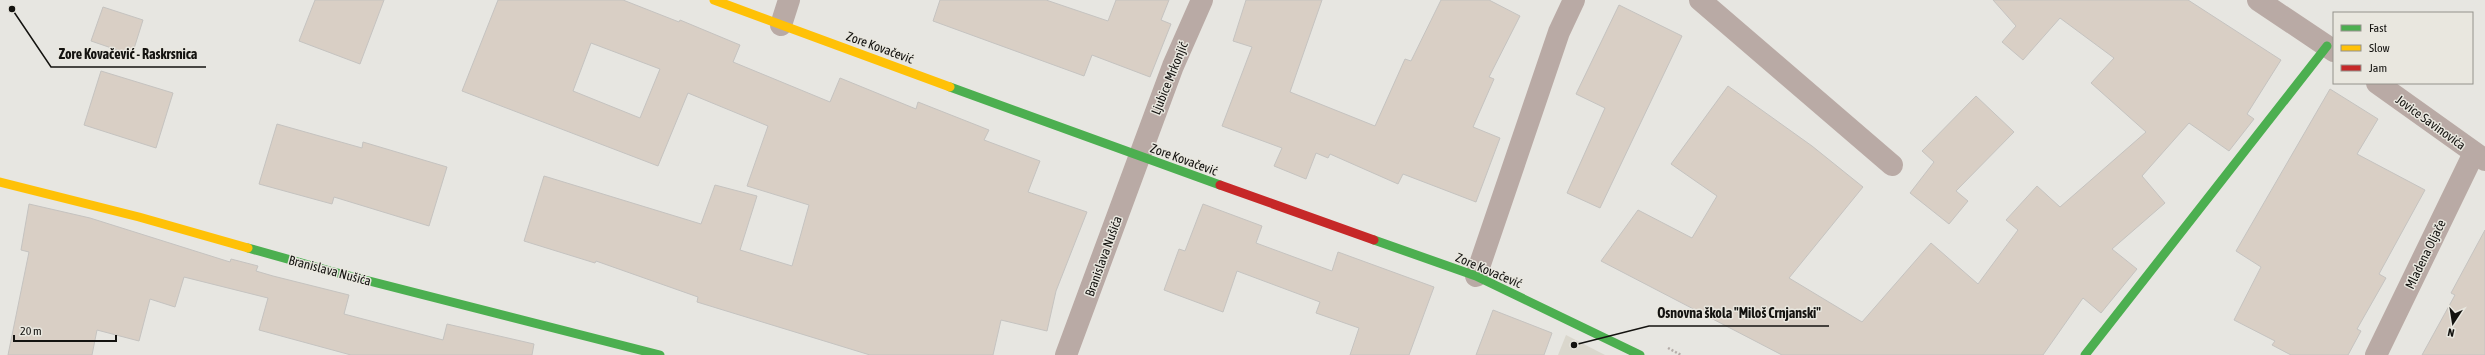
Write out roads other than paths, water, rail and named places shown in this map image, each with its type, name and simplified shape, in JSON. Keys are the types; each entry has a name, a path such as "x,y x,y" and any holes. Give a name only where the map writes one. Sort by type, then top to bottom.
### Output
{"street":[{"name":"Zore Kovačević","path":"714,0 1140,157 1476,276 1640,355"},
{"path":"781,24 790,0"},
{"name":"Ljubice Mrkonjić","path":"1140,157 1173,66 1202,0"},
{"path":"1476,276 1559,32 1574,0"},
{"path":"1700,0 1892,165"},
{"path":"2085,355 2331,49 2258,0"},
{"name":"Jovice Savinovića","path":"2378,84 2479,157"},
{"name":"Branislava Nušića","path":"1066,355 1140,157"},
{"name":"Mladena Oljače","path":"2376,355 2479,157"},
{"name":"Branislava Nušića","path":"0,182 139,217 330,271 660,355"}],"place":[{"name":"Zore Kovačević - Raskrsnica","path":"12,9"},
{"name":"Osnovna škola \"Miloš Crnjanski\"","path":"1574,345"}]}
